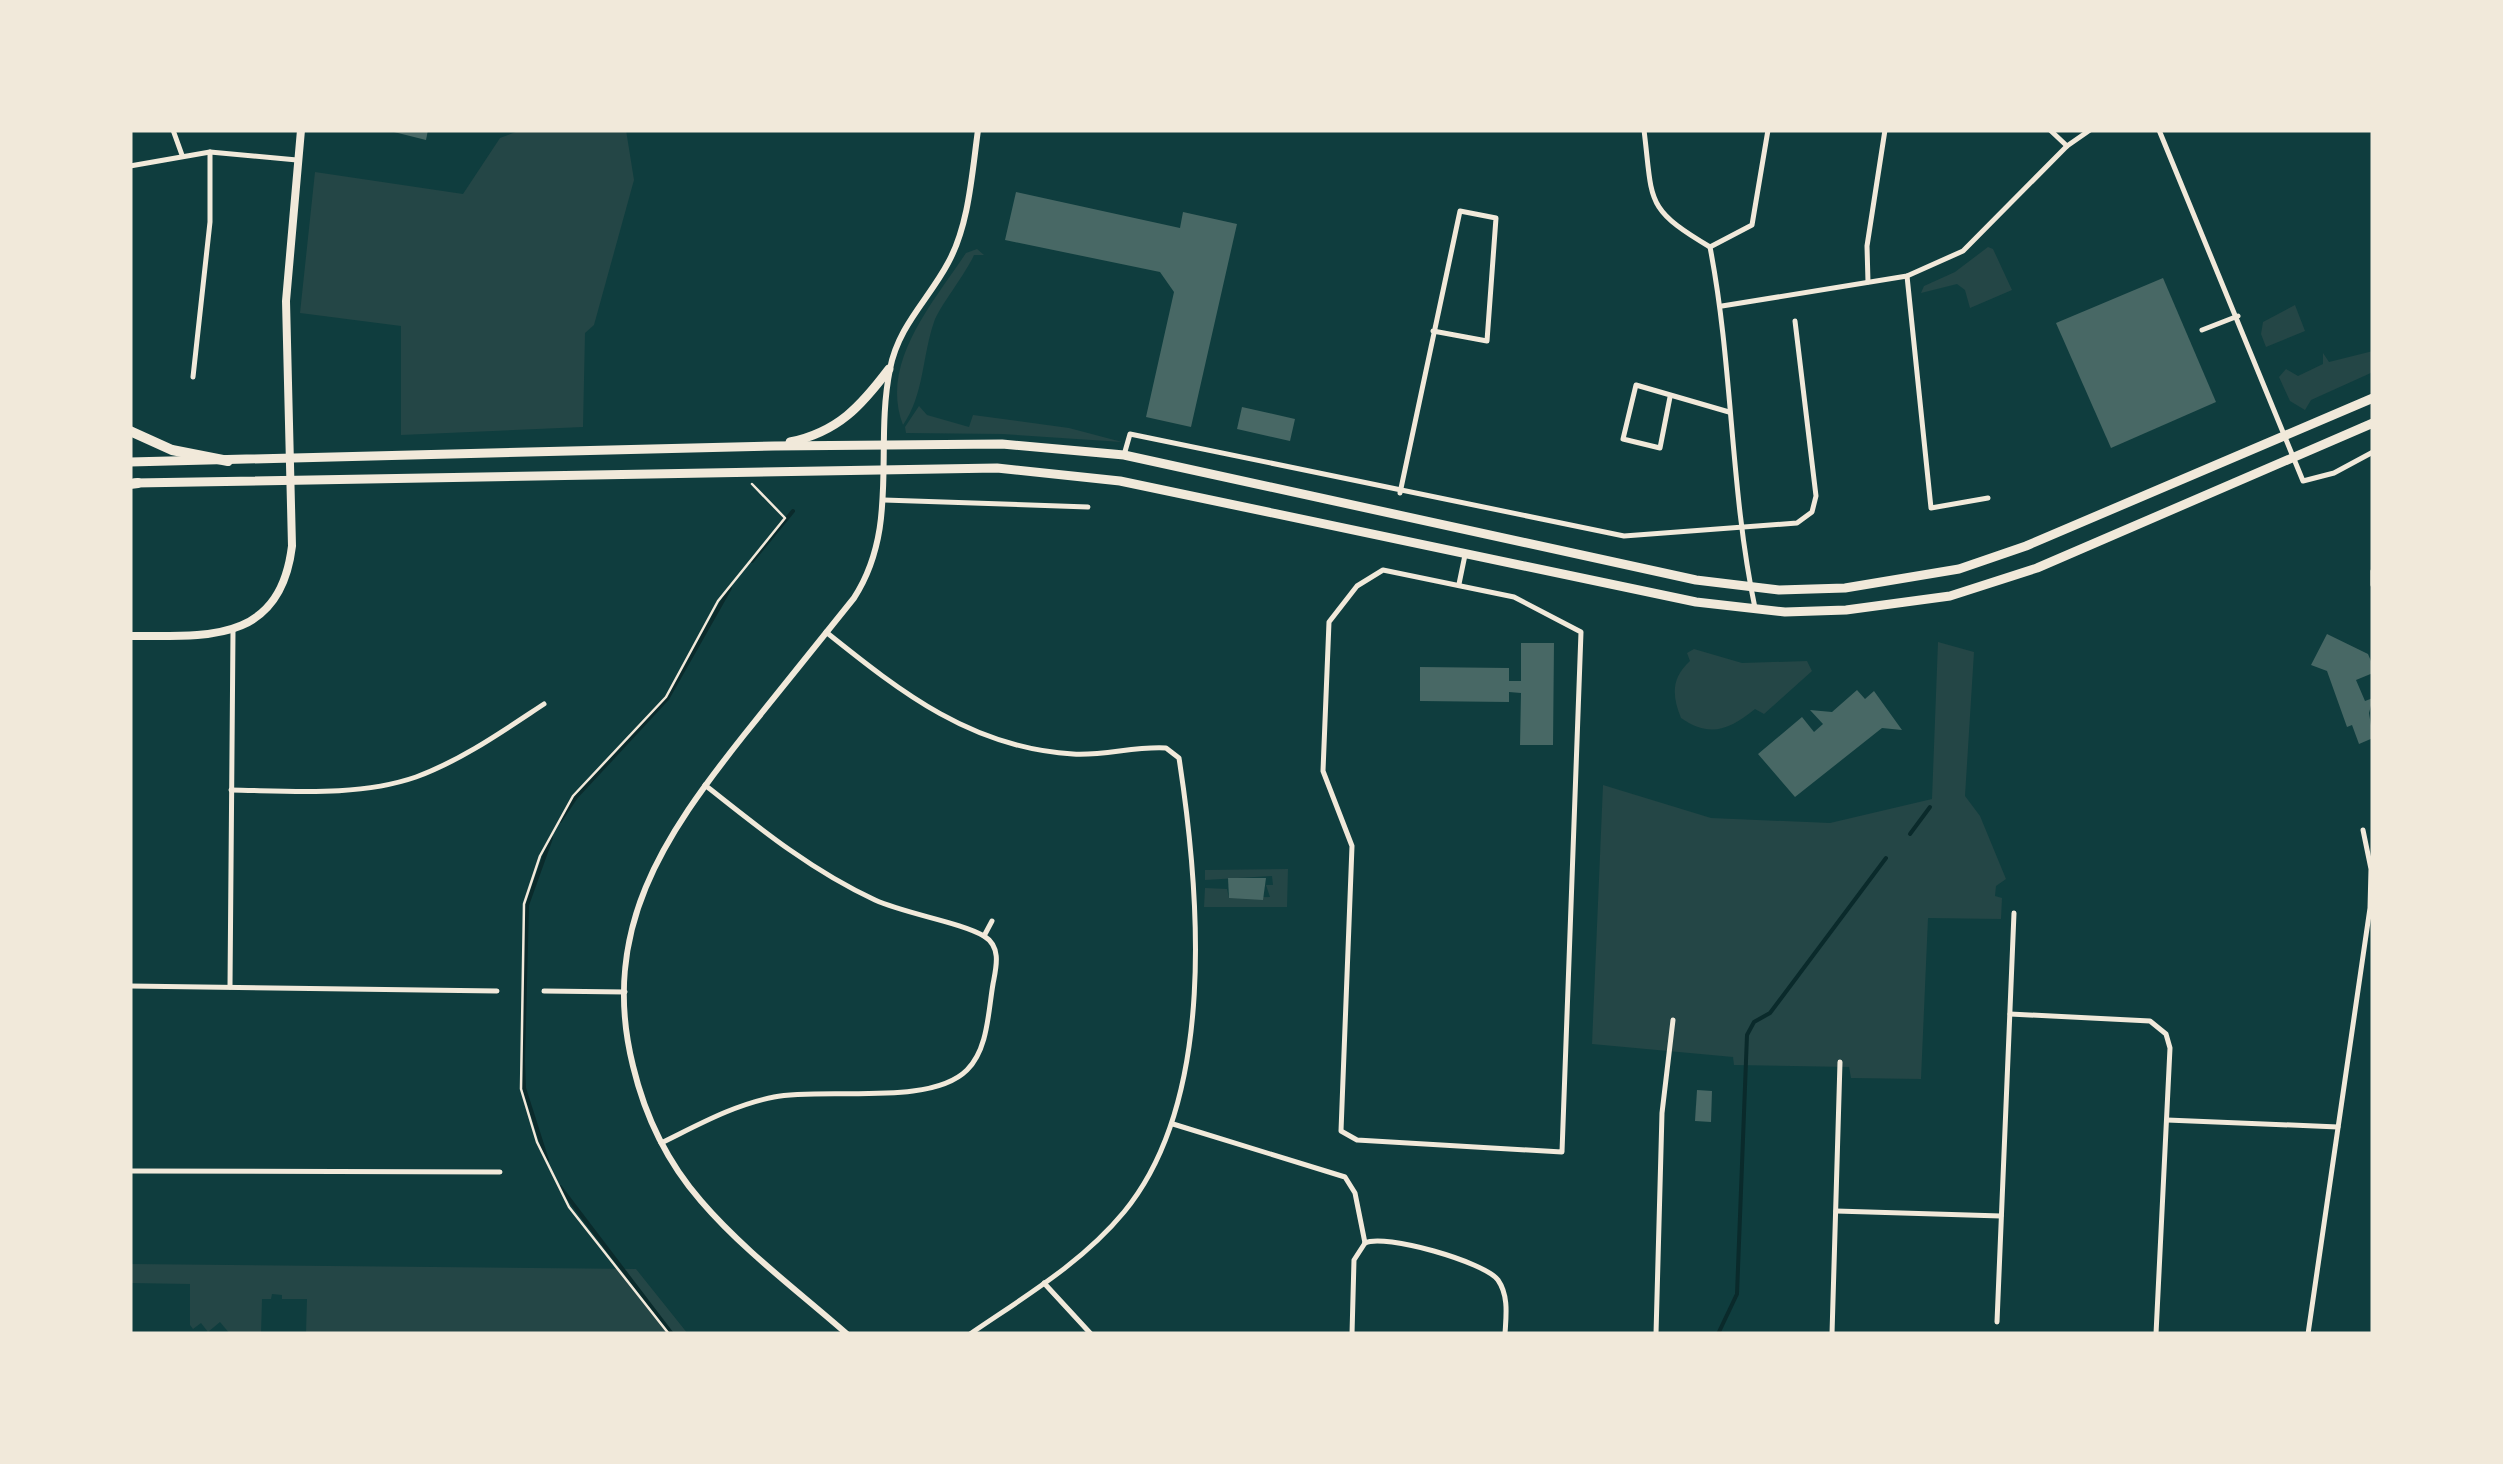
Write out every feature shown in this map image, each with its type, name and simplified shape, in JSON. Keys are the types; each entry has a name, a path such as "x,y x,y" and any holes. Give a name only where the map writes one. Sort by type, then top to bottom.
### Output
{"highway":[{"path":"130,431 172,450 228,462"}],"main road":[{"path":"130,636 211,636 233,631 258,616 285,576 292,546 286,301 302,130"},
{"path":"774,446 832,429 850,416 890,369"},
{"path":"130,462 288,462 774,446 1002,444 1124,455 1383,514 1751,588 1845,588 1959,569 2026,546 2373,398"},
{"path":"133,484 997,468 1120,481 1465,555 1756,611 1846,610 1950,596 1994,584 2293,450 2373,423"}],"street":[{"path":"174,130 182,155"},
{"path":"847,1334 713,1214 661,1144 630,1054 625,992 630,936 643,889 669,835 826,632 871,567 882,530 890,369 902,332 937,283 960,238 978,130"},
{"path":"1644,130 1654,203 1674,226 1710,247 1722,306 1743,529 1756,611"},
{"path":"1710,247 1752,225 1768,130"},
{"path":"1868,282 1866,246 1886,130"},
{"path":"2050,130 2066,146"},
{"path":"1722,306 1906,276 1963,250 2066,146 2090,130"},
{"path":"2159,130 2303,481 2334,473 2373,452"},
{"path":"193,377 210,222 210,152"},
{"path":"130,166 210,152 300,161"},
{"path":"1400,493 1433,331 1460,211 1496,218 1487,340 1433,331"},
{"path":"1906,276 1931,508 1988,498"},
{"path":"2202,330 2238,316"},
{"path":"1124,455 1130,434 1400,493 1624,536 1797,524 1812,512 1816,496 1796,321"},
{"path":"1670,397 1660,448 1622,439 1636,385 1730,412"},
{"path":"884,500 1088,507"},
{"path":"1459,584 1465,555"},
{"path":"1382,570 1459,584 1514,598 1581,632 1562,1152 1358,1140 1340,1131 1352,846 1323,771 1329,622 1357,586 1382,570"},
{"path":"2373,571 2373,584"},
{"path":"230,988 233,631"},
{"path":"826,632 919,705 983,736 1075,754 1166,748 1176,755 1180,770 1194,897 1189,1043 1173,1124 1152,1172 1123,1213 1079,1258 970,1334"},
{"path":"231,790 322,791 413,778 464,754 544,704"},
{"path":"661,1144 728,1110 770,1098 827,1091 922,1090 958,1078 974,1061 984,1039 997,958 984,936 911,914 836,880 784,848 705,785"},
{"path":"2308,1334 2372,883 2363,830"},
{"path":"1997,1322 2014,913"},
{"path":"984,936 992,921"},
{"path":"2362,967 2373,970"},
{"path":"130,986 496,991"},
{"path":"544,991 625,992"},
{"path":"2010,1014 2140,1020 2162,1029 2170,1048 2156,1334"},
{"path":"1656,1334 1662,1112 1673,1020"},
{"path":"2162,1029 2170,1023"},
{"path":"1832,1334 1840,1062"},
{"path":"2166,1120 2338,1127"},
{"path":"1173,1124 1344,1177 1356,1194 1365,1242 1354,1260 1352,1334"},
{"path":"130,1171 500,1172"},
{"path":"1836,1211 2001,1216"},
{"path":"1365,1242 1385,1239 1490,1271 1505,1293 1505,1334"},
{"path":"1044,1283 1091,1334"}],"path":[{"path":"669,1334 569,1206 538,1142 521,1089 524,904 540,856 573,796 666,697 718,601 785,518 750,482"}],"shaded area":[{"path":"521,130 626,130 634,180 594,325 585,333 583,427 401,435 401,326 300,313 315,172 463,194 500,138"},
{"path":"1988,247 1993,249 2012,290 1970,308 1965,290 1957,284 1921,293 1924,286 1955,272"},
{"path":"977,249 984,255 974,255 934,322 919,388 903,425 897,402 898,379 913,334 966,253"},
{"path":"2295,305 2305,331 2266,347 2261,334 2263,322"},
{"path":"2373,351 2373,372 2311,400 2305,410 2290,401 2279,377 2286,369 2298,376 2323,364 2323,353 2329,362"},
{"path":"919,406 927,415 969,427 973,415 1069,428 1122,442 906,433 905,427"},
{"path":"1938,642 1974,652 1965,796 1980,816 2006,879 1996,886 1995,896 2002,898 2001,919 1928,918 1921,1079 1851,1078 1849,1067 1734,1065 1733,1057 1592,1044 1603,785 1711,818 1830,823 1932,799"},
{"path":"1694,649 1742,663 1807,661 1812,671 1764,714 1755,709 1728,726 1701,728 1681,718 1675,695 1679,674 1690,661 1687,653"},
{"path":"1288,869 1287,907 1204,907 1205,888 1227,889 1229,898 1270,897 1266,885 1273,885 1272,876 1205,880 1205,870"},
{"path":"130,1264 636,1269 688,1334 306,1334 307,1299 282,1299 282,1295 272,1294 271,1299 262,1299 261,1334 230,1334 220,1322 208,1332 201,1323 193,1329 190,1325 190,1284 130,1283"}],"building":[{"path":"386,130 428,130 426,140"},
{"path":"1016,192 1180,228 1183,212 1237,224 1191,427 1146,417 1174,292 1160,272 1005,240"},
{"path":"2163,278 2216,402 2111,448 2056,323"},
{"path":"1242,407 1295,419 1290,441 1237,429"},
{"path":"2327,634 2368,654 2373,666 2373,673 2356,680 2365,701 2373,698 2369,713 2373,738 2359,744 2352,725 2347,727 2327,671 2311,665"},
{"path":"1521,643 1554,643 1553,745 1520,745 1521,693 1509,692 1509,702 1420,701 1420,667 1509,668 1509,681 1521,681"},
{"path":"1857,690 1865,699 1874,691 1902,730 1882,728 1795,797 1758,754 1802,717 1814,732 1823,724 1810,710 1832,712"},
{"path":"1228,878 1266,878 1263,900 1229,898"},
{"path":"1697,1090 1712,1091 1711,1122 1695,1121"}],"waterway":[{"path":"752,561 793,511"},
{"path":"560,821 576,797 667,699 730,588"},
{"path":"1910,834 1930,807"},
{"path":"547,1160 524,1088 523,1061 527,905 551,838"},
{"path":"1718,1334 1737,1294 1747,1035 1754,1022 1770,1013 1886,858"},
{"path":"560,1187 672,1334"}]}
